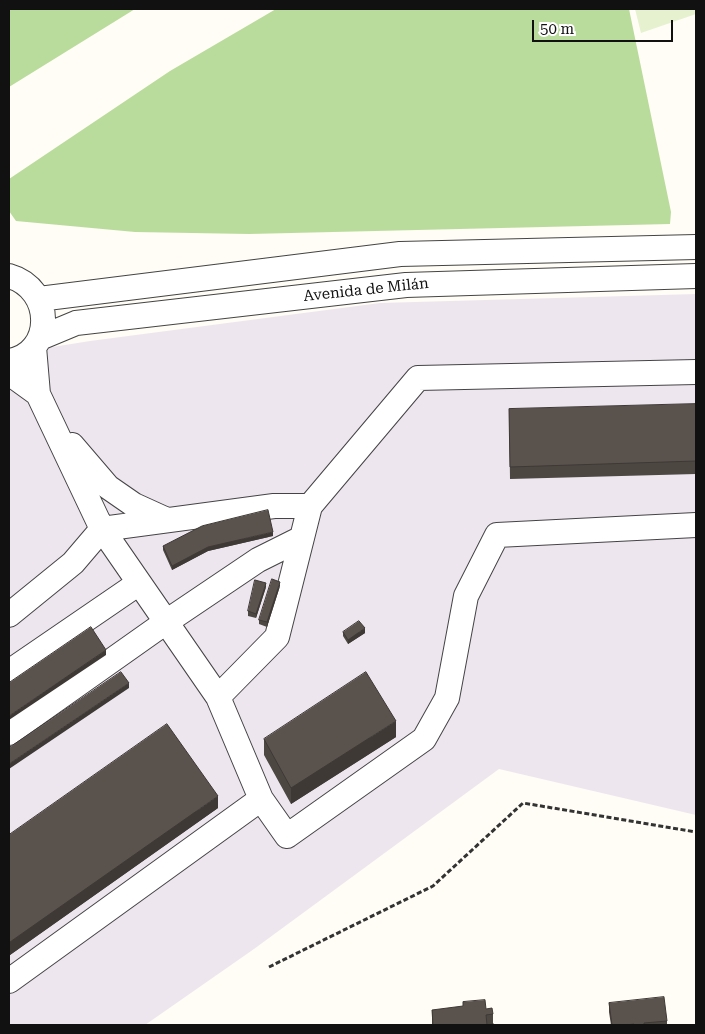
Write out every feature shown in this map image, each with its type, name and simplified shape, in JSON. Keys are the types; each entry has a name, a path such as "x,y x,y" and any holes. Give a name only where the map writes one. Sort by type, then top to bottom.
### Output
{"street":[{"name":"Avenida de Milán","path":"39,299 400,254 696,248"},
{"path":"9,276 20,279 31,288 39,299 44,322 37,343 41,401 102,530 218,697 261,800 287,836 424,739 447,698 466,596 497,535 696,525"},
{"name":"Avenida de Milán","path":"9,361 18,360 37,343 76,323 406,284 696,276"},
{"path":"218,697 277,637 310,506 418,378 696,372"},
{"path":"9,373 41,401 74,447 108,487 134,505 167,520"},
{"path":"9,615 73,563 102,530 274,506 310,506"},
{"path":"9,733 166,622 258,560 302,538"},
{"path":"9,672 139,583"},
{"path":"9,981 261,800"}],"path":[{"path":"269,967 433,886 523,803 696,832"}],"shaded area":[{"path":"696,294 696,815 499,769 254,949 145,1025 9,1025 9,354 90,341 380,303"}],"green space":[{"path":"9,9 135,9 9,87"},
{"path":"276,9 629,9 671,212 670,224 249,234 135,232 16,221 9,211 9,179 170,71"},
{"path":"635,9 696,9 696,14 641,33"}],"building":[{"path":"696,404 696,461 510,467 509,409"},
{"path":"268,510 273,532 208,547 172,566 163,546 202,526"},
{"path":"272,579 280,582 267,622 259,620"},
{"path":"255,580 266,583 256,614 248,611"},
{"path":"359,621 365,628 348,640 343,632"},
{"path":"91,627 106,650 9,716 9,683"},
{"path":"121,672 129,683 9,764 9,748"},
{"path":"366,672 396,721 291,788 264,739"},
{"path":"167,724 218,796 10,942 9,835"},
{"path":"664,997 667,1021 644,1023 644,1025 612,1025 609,1003"},
{"path":"485,1000 486,1009 492,1008 493,1014 486,1015 487,1025 433,1025 432,1010 463,1006 463,1002"}]}
